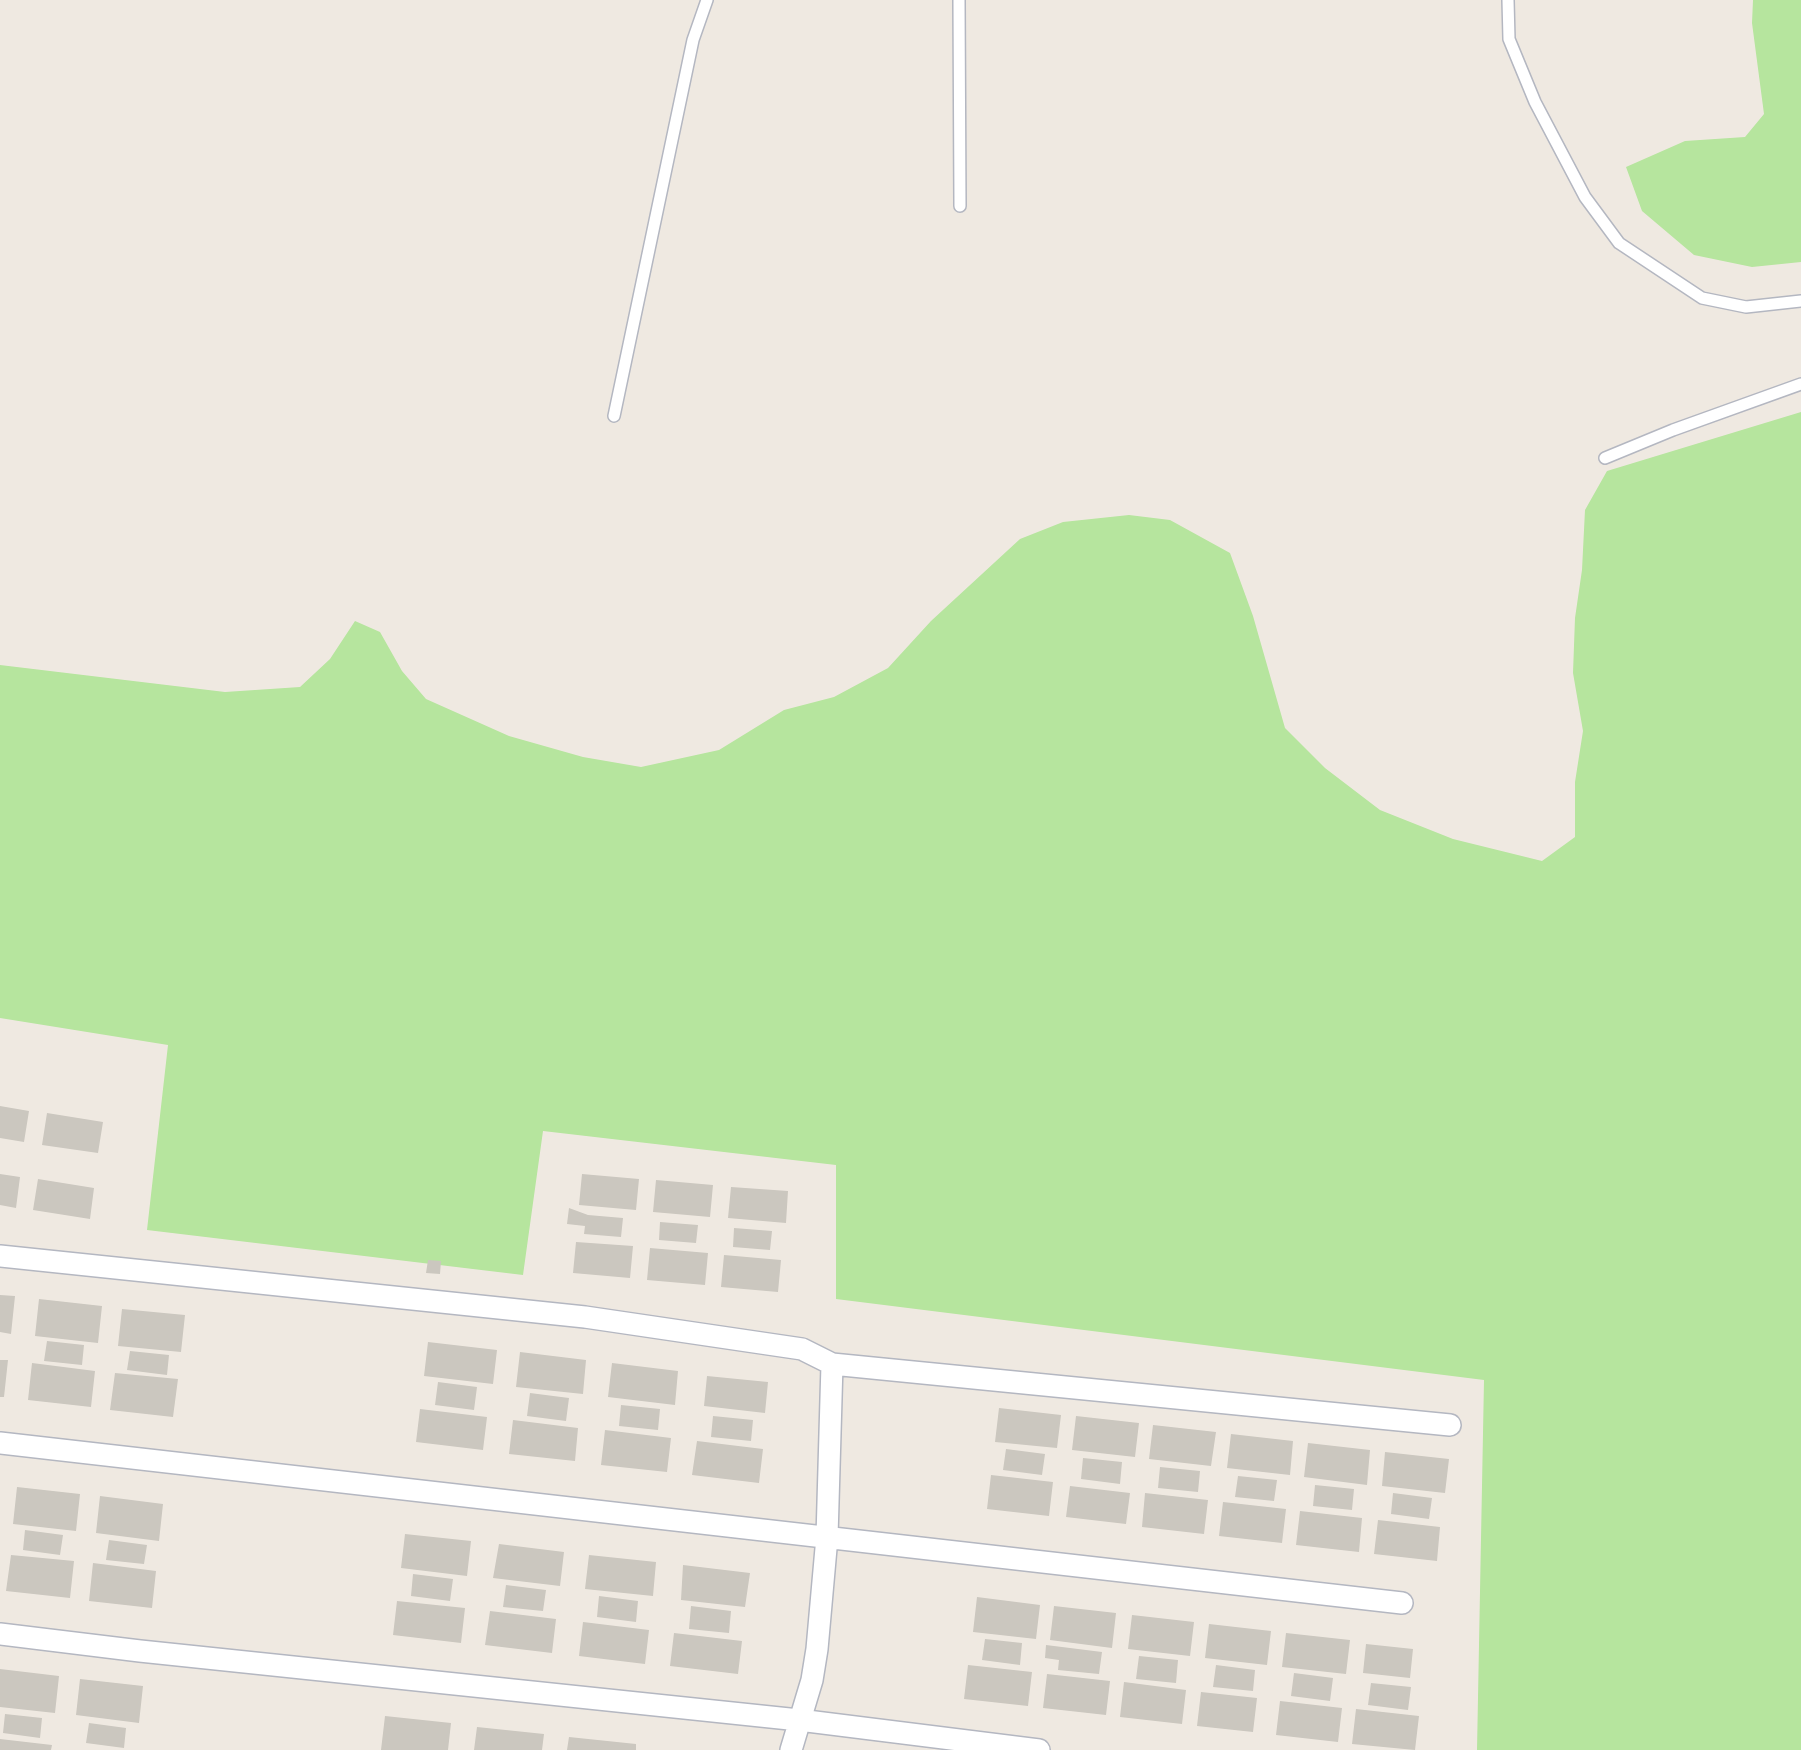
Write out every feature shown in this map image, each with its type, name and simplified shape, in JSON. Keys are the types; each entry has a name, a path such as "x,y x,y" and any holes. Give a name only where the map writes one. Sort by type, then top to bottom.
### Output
{"street":[{"path":"0,1256 585,1317 802,1349 832,1364 1450,1425"},
{"path":"791,1750 812,1680 817,1649 827,1537 832,1364"},
{"path":"0,1443 1402,1603"},
{"path":"0,1634 150,1652 799,1720 1039,1750"}],"lane":[{"path":"614,416 693,40 707,0"},
{"path":"958,0 960,206"},
{"path":"1508,0 1509,39 1535,102 1585,197 1620,243 1702,298 1746,307 1801,301"},
{"path":"1605,458 1673,430 1801,384"}],"green space":[{"path":"1753,0 1801,0 1801,262 1752,267 1694,255 1642,211 1626,167 1685,141 1745,137 1764,114 1752,23"},
{"path":"1801,412 1801,1750 1477,1750 1484,1380 836,1299 836,1165 543,1131 523,1275 147,1230 168,1045 0,1018 0,665 225,692 300,687 330,659 355,621 380,632 402,671 426,699 509,736 583,757 641,767 719,750 784,710 834,697 888,668 931,621 1020,539 1063,522 1129,515 1170,520 1230,553 1253,616 1285,728 1325,768 1380,810 1453,839 1542,861 1575,837 1575,782 1583,731 1573,673 1575,618 1582,570 1585,510 1607,471"}],"building":[{"path":"0,1106 29,1111 24,1142 0,1138"},
{"path":"47,1113 103,1122 98,1153 42,1145"},
{"path":"0,1174 20,1177 16,1208 0,1205"},
{"path":"582,1174 639,1179 636,1210 579,1205"},
{"path":"38,1179 94,1188 90,1219 33,1210"},
{"path":"656,1180 713,1185 710,1217 653,1212"},
{"path":"731,1187 788,1191 786,1223 728,1218"},
{"path":"569,1208 588,1215 623,1218 621,1237 584,1234 585,1226 567,1224"},
{"path":"660,1222 698,1225 696,1243 659,1240"},
{"path":"734,1228 772,1231 770,1250 733,1247"},
{"path":"576,1242 633,1246 630,1278 573,1273"},
{"path":"650,1248 708,1253 705,1285 647,1280"},
{"path":"724,1255 781,1260 778,1292 721,1287"},
{"path":"428,1260 441,1261 440,1274 426,1273"},
{"path":"0,1295 15,1296 11,1334 0,1332"},
{"path":"39,1299 102,1306 98,1343 35,1336"},
{"path":"122,1309 185,1315 181,1352 118,1346"},
{"path":"47,1341 84,1345 82,1365 44,1361"},
{"path":"428,1342 497,1350 493,1384 424,1376"},
{"path":"130,1351 169,1355 167,1375 127,1370"},
{"path":"520,1352 586,1360 583,1394 516,1387"},
{"path":"0,1360 8,1360 4,1397 0,1397"},
{"path":"32,1363 95,1371 91,1407 28,1400"},
{"path":"612,1363 678,1371 675,1405 608,1397"},
{"path":"115,1373 178,1379 173,1417 110,1410"},
{"path":"707,1376 768,1382 765,1413 704,1406"},
{"path":"438,1382 477,1387 474,1410 435,1405"},
{"path":"530,1393 569,1398 566,1421 527,1416"},
{"path":"621,1405 660,1409 658,1430 619,1426"},
{"path":"999,1408 1061,1415 1057,1448 995,1442"},
{"path":"420,1409 487,1417 483,1450 416,1442"},
{"path":"713,1416 753,1420 751,1441 711,1437"},
{"path":"1076,1416 1139,1423 1135,1457 1072,1450"},
{"path":"513,1420 578,1428 575,1461 509,1454"},
{"path":"1153,1425 1216,1432 1211,1466 1149,1459"},
{"path":"605,1430 671,1438 667,1472 601,1465"},
{"path":"1231,1434 1293,1441 1290,1475 1227,1468"},
{"path":"697,1441 763,1449 759,1483 692,1475"},
{"path":"1308,1443 1370,1450 1367,1485 1304,1477"},
{"path":"1006,1449 1045,1454 1042,1475 1003,1470"},
{"path":"1385,1452 1449,1459 1445,1493 1382,1486"},
{"path":"1083,1458 1122,1462 1120,1484 1081,1479"},
{"path":"1160,1467 1200,1471 1198,1492 1158,1488"},
{"path":"991,1475 1053,1482 1049,1516 987,1509"},
{"path":"1238,1476 1277,1480 1274,1501 1235,1497"},
{"path":"1315,1485 1354,1489 1352,1510 1313,1506"},
{"path":"1070,1486 1130,1493 1126,1524 1066,1517"},
{"path":"17,1487 80,1494 76,1531 13,1524"},
{"path":"1145,1493 1208,1500 1204,1534 1142,1527"},
{"path":"1393,1493 1432,1498 1429,1519 1391,1514"},
{"path":"100,1496 163,1504 159,1541 96,1533"},
{"path":"1223,1502 1286,1509 1282,1543 1219,1536"},
{"path":"1300,1511 1362,1518 1359,1552 1296,1545"},
{"path":"1378,1520 1440,1527 1437,1561 1374,1554"},
{"path":"25,1530 63,1535 60,1555 23,1550"},
{"path":"405,1534 471,1541 467,1576 401,1568"},
{"path":"109,1540 147,1545 144,1564 106,1560"},
{"path":"499,1544 564,1552 560,1586 493,1578"},
{"path":"11,1555 74,1561 70,1598 6,1591"},
{"path":"589,1555 656,1562 653,1596 585,1589"},
{"path":"93,1563 156,1571 152,1608 89,1601"},
{"path":"683,1565 750,1573 745,1607 681,1600"},
{"path":"413,1574 453,1579 450,1601 411,1596"},
{"path":"506,1585 546,1590 543,1611 503,1607"},
{"path":"599,1596 638,1601 636,1622 597,1617"},
{"path":"977,1597 1040,1605 1036,1639 973,1632"},
{"path":"397,1601 465,1608 461,1643 393,1635"},
{"path":"691,1606 731,1611 729,1633 689,1629"},
{"path":"1054,1606 1116,1613 1112,1648 1050,1640"},
{"path":"490,1611 556,1619 552,1653 485,1645"},
{"path":"1132,1615 1194,1622 1190,1656 1128,1649"},
{"path":"583,1622 649,1630 645,1664 579,1656"},
{"path":"1209,1624 1271,1631 1267,1665 1205,1658"},
{"path":"674,1633 742,1641 738,1674 670,1666"},
{"path":"1286,1633 1350,1640 1346,1674 1282,1667"},
{"path":"985,1639 1022,1643 1020,1665 982,1660"},
{"path":"1366,1644 1413,1649 1410,1678 1363,1673"},
{"path":"1046,1645 1102,1652 1099,1674 1058,1670 1059,1660 1045,1658"},
{"path":"1139,1656 1178,1660 1176,1683 1136,1679"},
{"path":"968,1665 1032,1672 1028,1706 964,1699"},
{"path":"1216,1665 1255,1670 1253,1691 1213,1687"},
{"path":"0,1669 59,1676 55,1713 0,1707"},
{"path":"1294,1673 1333,1678 1330,1701 1291,1696"},
{"path":"1047,1674 1110,1681 1106,1715 1043,1708"},
{"path":"80,1679 143,1686 139,1723 76,1715"},
{"path":"1124,1682 1186,1690 1182,1724 1120,1717"},
{"path":"1371,1683 1411,1687 1408,1710 1368,1705"},
{"path":"1201,1692 1257,1698 1253,1732 1197,1726"},
{"path":"1280,1701 1342,1708 1338,1742 1276,1735"},
{"path":"1356,1709 1419,1716 1415,1750 1352,1744"},
{"path":"5,1714 42,1718 40,1738 3,1733"},
{"path":"385,1716 451,1723 448,1750 381,1750"},
{"path":"89,1723 126,1728 124,1748 86,1743"},
{"path":"477,1727 544,1734 542,1750 474,1750"},
{"path":"569,1737 636,1744 636,1750 567,1750"},
{"path":"0,1739 52,1745 51,1750 0,1750"}]}
